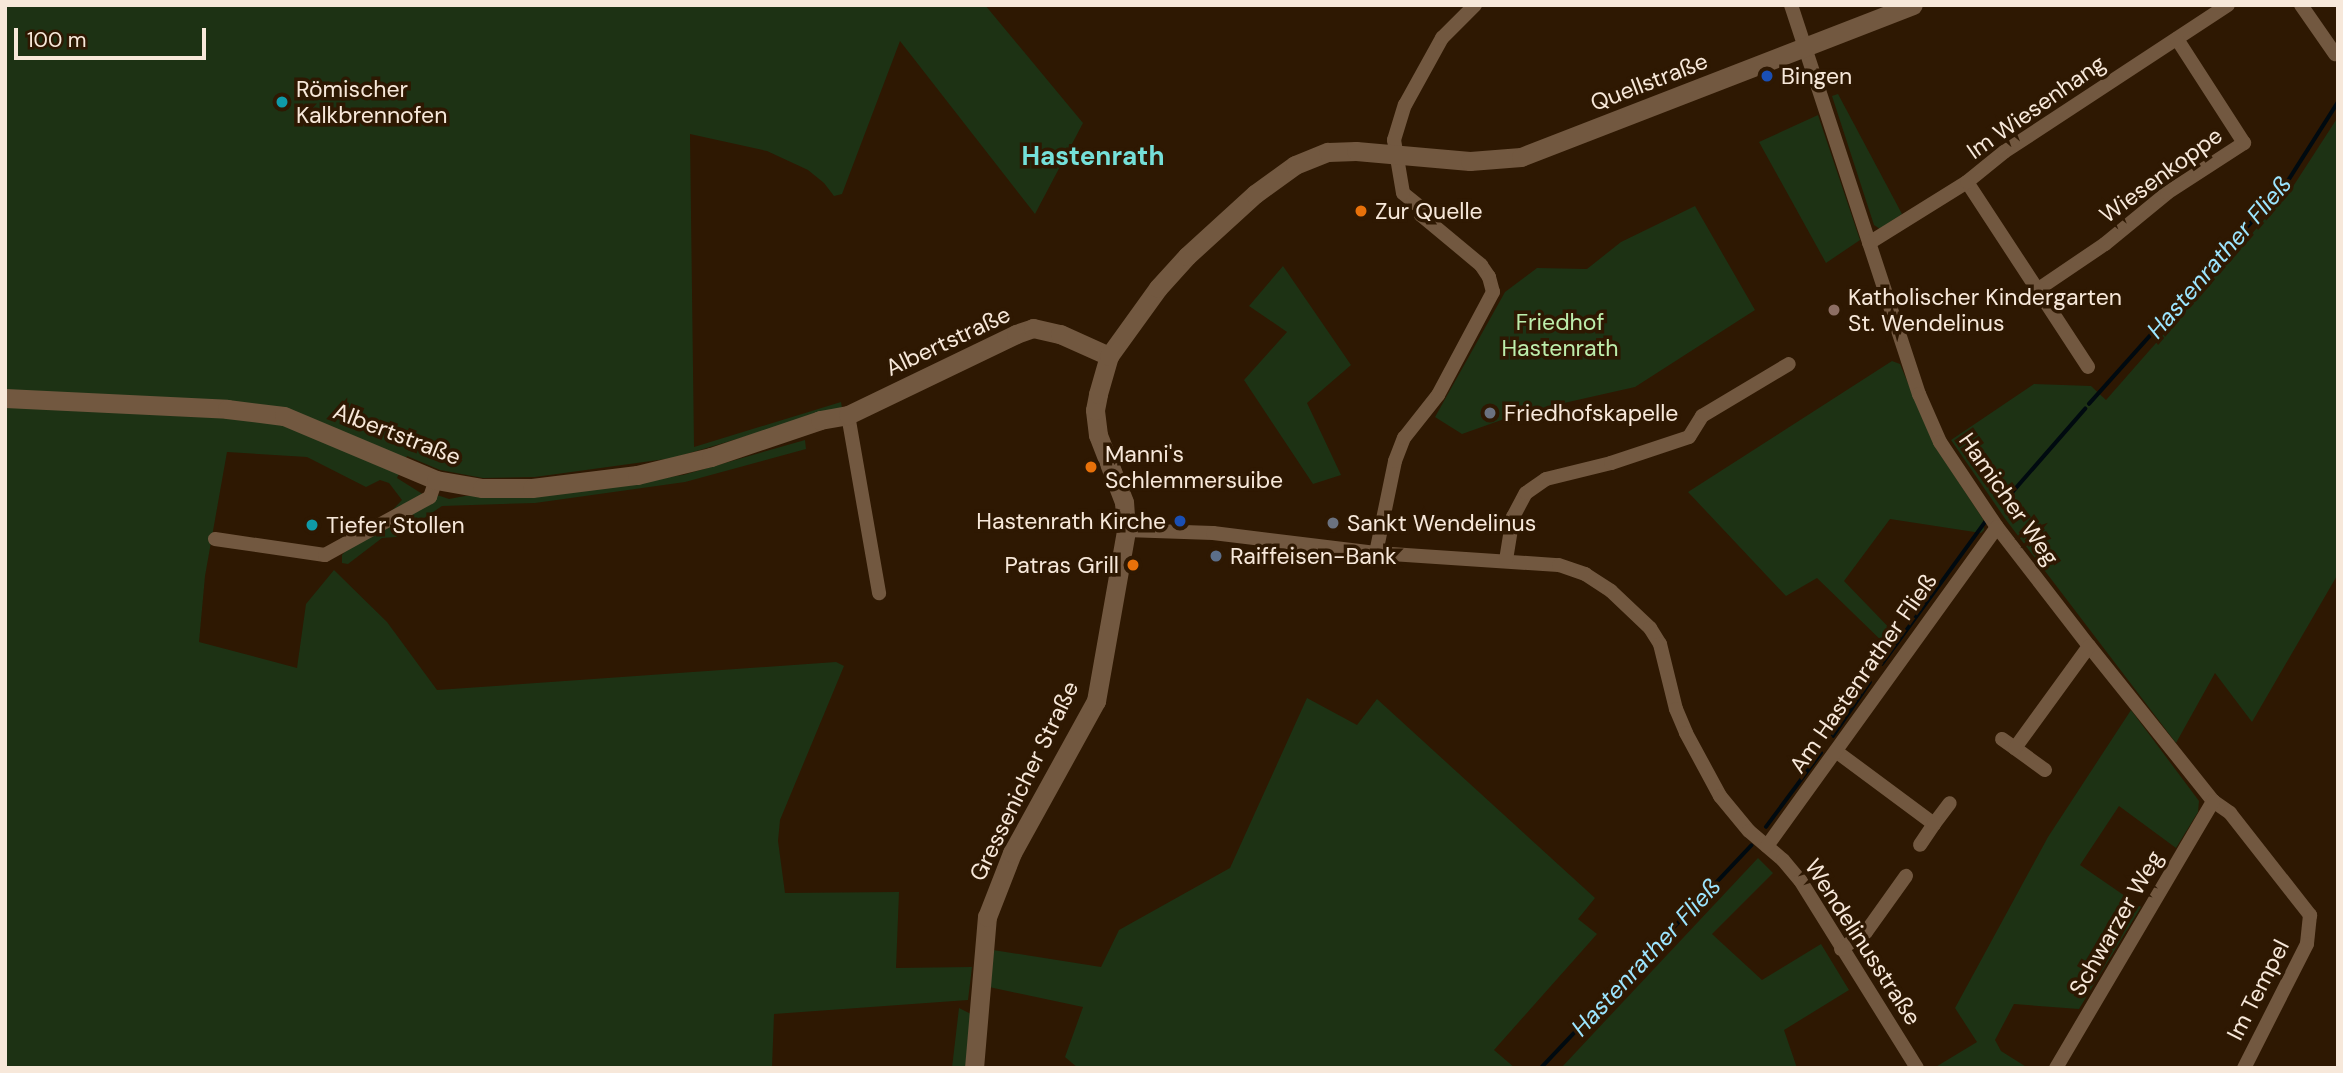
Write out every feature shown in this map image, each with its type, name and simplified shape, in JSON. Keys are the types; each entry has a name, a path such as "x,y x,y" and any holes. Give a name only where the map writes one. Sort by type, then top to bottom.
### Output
{"main road":[{"name":"Quellstraße","path":"1109,356 1158,288 1187,256 1255,194 1295,165 1328,152 1356,150 1470,161 1521,156 1913,5"},
{"name":"Albertstraße","path":"5,398 227,409 284,416 436,480 482,488 532,488 637,475 711,457 820,420 848,415 1032,328 1060,334 1109,356"},
{"name":"Gressenicher Straße","path":"974,1068 987,918 1016,846 1096,701 1126,530 1124,502 1098,435 1096,410 1109,356"}],"street":[{"path":"1376,553 1395,461 1404,438 1438,395 1493,292 1489,277 1481,265 1421,215 1424,211 1403,193 1395,154 1397,126 1425,66 1442,37 1475,5"},
{"name":"Hamicher Weg","path":"1791,5 1919,394 1940,442 1997,527 2213,800"},
{"name":"Im Wiesenhang","path":"1869,243 1967,183 2004,152 2228,5"},
{"path":"2301,5 2335,54"},
{"name":"Wiesenkoppe","path":"2037,289 2105,244 2167,193 2244,142 2177,39"},
{"path":"1967,183 2088,368"},
{"path":"1506,560 1513,517 1527,493 1546,479 1611,463 1689,437 1702,416 1789,364"},
{"path":"848,415 879,593"},
{"path":"215,539 325,555 430,497 436,480"},
{"name":"Am Hastenrather Fließ","path":"1767,846 1837,752 1943,598 1997,527"},
{"name":"Wendelinusstraße","path":"1126,530 1213,533 1376,553 1559,565 1585,574 1611,591 1650,628 1663,652 1676,709 1720,796 1749,831 1800,880 1917,1068"},
{"path":"2015,748 2090,646"},
{"path":"2002,738 2045,771"},
{"path":"1837,752 1934,824"},
{"name":"Schwarzer Weg","path":"2056,1068 2213,800"},
{"name":"Im Tempel","path":"2213,800 2230,813 2310,915 2307,944 2244,1068"},
{"path":"1920,845 1950,803"},
{"path":"1842,949 1866,932 1906,876"}],"green space":[{"path":"985,5 1083,123 1035,214 900,41 842,194 834,196 824,183 808,170 767,151 690,134 694,447 841,402 842,408 673,458 535,477 483,478 440,470 407,456 397,478 424,495 382,521 402,500 389,483 380,480 366,487 307,457 227,452 205,576 199,642 297,668 306,604 334,570 387,622 437,690 836,662 844,666 780,820 778,841 785,893 899,892 896,968 972,967 968,1000 774,1014 772,1068 5,1068 5,7"},
{"path":"1838,94 1902,214 1880,229 1874,225 1832,96"},
{"path":"1818,115 1860,240 1826,263 1759,142"},
{"path":"2338,117 2338,574 2252,722 2215,673 2176,743 2006,520 1951,440 2034,384 2091,386 2106,400 2292,188"},
{"name":"Friedhof Hastenrath","path":"1695,206 1755,310 1635,387 1524,412 1462,434 1435,417 1505,292 1537,268 1587,269 1621,242"},
{"path":"1283,266 1351,365 1307,403 1341,475 1313,484 1244,380 1287,332 1249,306"},
{"path":"1892,361 1900,364 1934,445 1983,519 1984,530 1981,533 1890,519 1844,581 1898,637 1890,649 1817,578 1786,596 1688,492"},
{"path":"805,440 806,449 685,482 535,503 442,506 396,537 382,538 348,564 342,563 342,555 349,547 437,495 449,499 465,496 535,496 683,475"},
{"path":"1307,698 1357,725 1377,699 1595,898 1578,919 1597,934 1494,1050 1515,1068 1078,1068 1065,1057 1083,1007 989,987 993,950 1101,967 1119,930 1230,868"},
{"path":"2131,710 2199,801 2198,812 2176,848 2119,806 2080,865 2141,907 2079,1009 2014,1004 1995,1040 2001,1051 2028,1068 1934,1068 1977,1042 1955,1008 2048,837"},
{"path":"1758,858 1773,873 1712,934 1762,980 1821,944 1849,990 1784,1030 1797,1068 1561,1068"},
{"path":"959,1008 971,1014 967,1068 952,1068"}],"waterway":[{"name":"Hastenrather Fließ","path":"2089,404 2286,184 2338,102"},
{"name":"Hastenrather Fließ","path":"2003,503 2085,409"},
{"name":"Hastenrather Fließ","path":"1882,664 1985,522"},
{"name":"Hastenrather Fließ","path":"1833,736 1870,682"},
{"name":"Hastenrather Fließ","path":"1766,827 1821,753"},
{"name":"Hastenrather Fließ","path":"1541,1068 1751,846"}],"place":[{"name":"Bingen","path":"1767,76"},
{"name":"Römischer Kalkbrennofen","path":"282,102"},
{"name":"Zur Quelle","path":"1361,211"},
{"name":"Katholischer Kindergarten St. Wendelinus","path":"1834,310"},
{"name":"Friedhofskapelle","path":"1490,413"},
{"name":"Manni's Schlemmersuibe","path":"1091,467"},
{"name":"Hastenrath Kirche","path":"1180,521"},
{"name":"Sankt Wendelinus","path":"1333,523"},
{"name":"Tiefer Stollen","path":"312,525"},
{"name":"Raiffeisen-Bank","path":"1216,556"},
{"name":"Patras Grill","path":"1133,565"}],"district":[{"name":"Hastenrath","path":"1093,157"}]}
